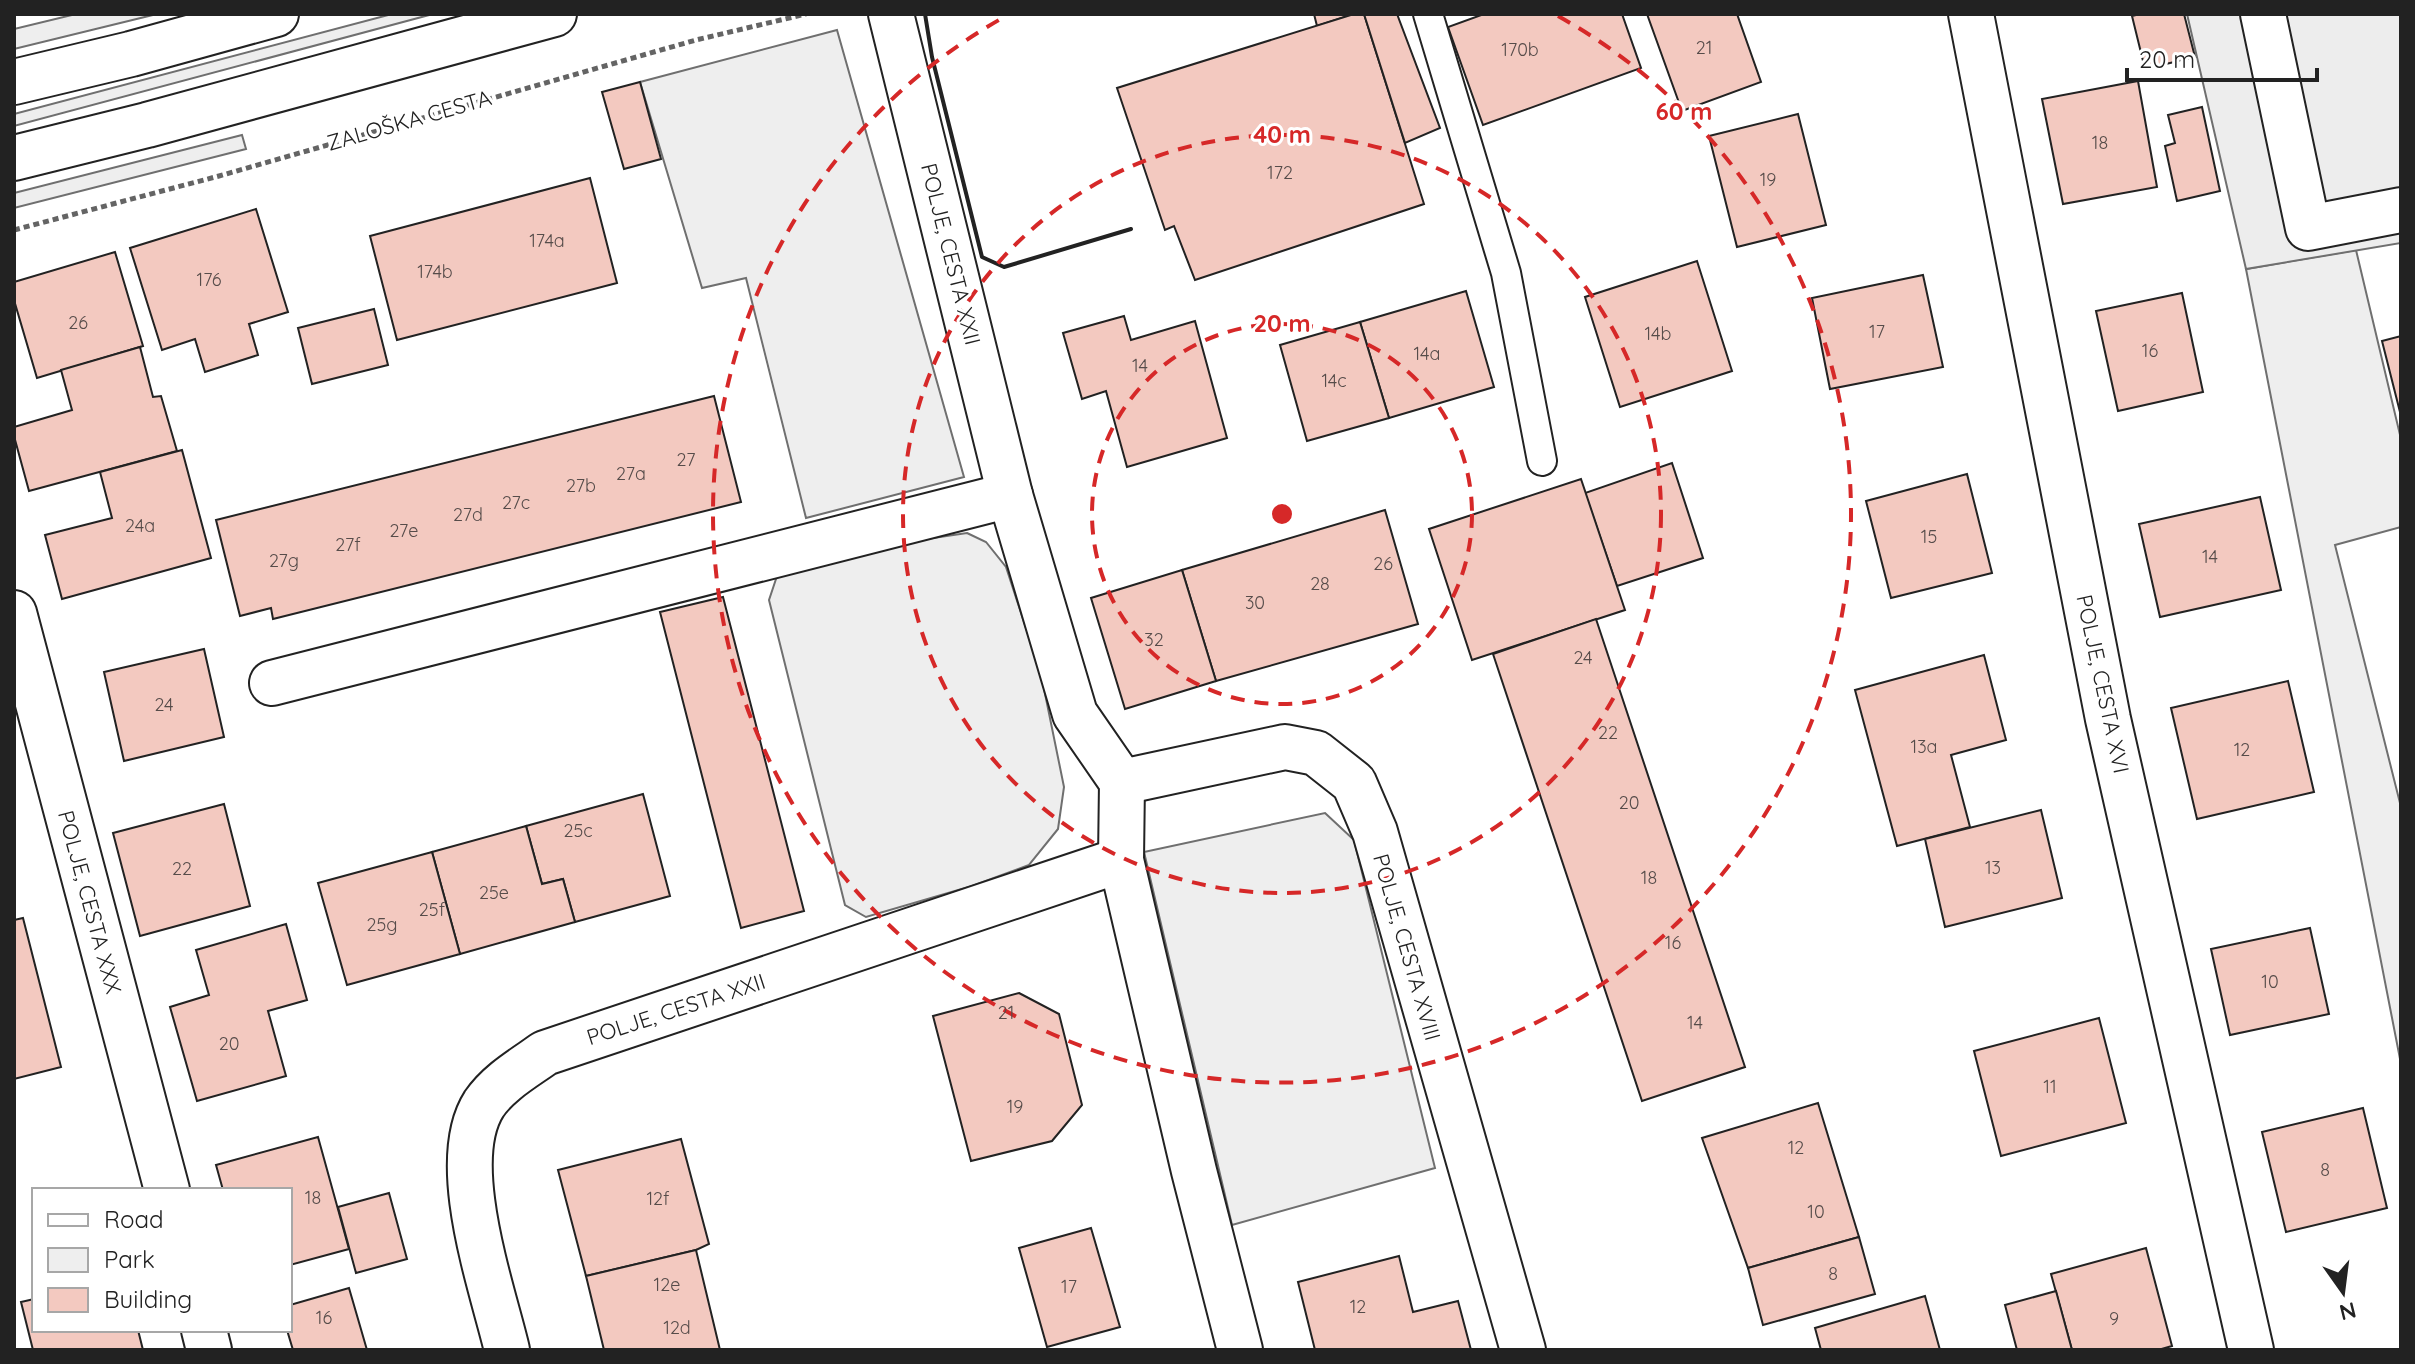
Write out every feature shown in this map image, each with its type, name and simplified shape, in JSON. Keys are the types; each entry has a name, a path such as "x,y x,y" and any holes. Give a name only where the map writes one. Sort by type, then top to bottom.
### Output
{"street":[{"path":"14,82 276,14"},
{"path":"14,158 554,14"},
{"name":"POLJE, CESTA XXII","path":"891,14 1010,495 1075,714 1122,782"},
{"name":"POLJE, CESTA XVI","path":"1971,14 2108,719 2251,1350"},
{"path":"2263,14 2308,228 2401,210"},
{"path":"272,683 1010,495"},
{"name":"POLJE, CESTA XXX","path":"14,613 166,1188"},
{"name":"POLJE, CESTA XVIII","path":"1122,782 1285,747 1316,753 1354,783 1375,832 1523,1350"},
{"path":"1122,782 1121,860 1194,1171 1240,1350"},
{"name":"POLJE, CESTA XXII","path":"507,1350 471,1200 469,1149 483,1105 506,1080 545,1053 1121,860"}],"lane":[{"path":"1428,14 1506,273 1542,461"}],"path":[{"name":"ZALOŠKA CESTA","path":"14,230 219,176 696,40 806,14"}],"green space":[{"path":"76,14 157,14 14,49 14,29"},
{"path":"392,14 433,14 14,126 14,114"},
{"path":"837,30 964,477 806,518 746,278 702,288 640,82"},
{"path":"242,135 246,149 14,208 14,193"},
{"path":"2356,250 2401,439 2401,527 2335,545 2401,807 2401,1064 2246,269"},
{"path":"967,533 986,542 1006,567 1041,674 1064,787 1058,829 1029,865 972,886 866,917 845,905 769,600 777,576 906,542"},
{"path":"1325,813 1354,840 1435,1168 1232,1225 1144,852"}],"shaded area":[{"path":"2187,14 2401,14 2401,243 2246,269"}],"building":[{"path":"1314,14 1354,14 1317,26"},
{"path":"1354,14 1364,14 1424,204 1195,280 1174,226 1165,230 1117,88"},
{"path":"1364,14 1397,14 1440,128 1405,143"},
{"path":"1484,14 1622,14 1641,68 1483,125 1448,27"},
{"path":"1647,14 1737,14 1761,82 1682,111"},
{"path":"2184,14 2195,57 2145,69 2132,16"},
{"path":"2138,81 2157,187 2063,204 2042,99"},
{"path":"640,82 661,159 624,169 602,92"},
{"path":"2202,107 2220,191 2177,201 2165,146 2175,143 2168,115"},
{"path":"1798,114 1826,225 1737,247 1709,136"},
{"path":"590,178 617,283 397,340 370,236"},
{"path":"256,209 288,312 249,324 258,355 205,372 195,339 162,350 130,248"},
{"path":"115,252 143,346 37,378 14,300 14,282"},
{"path":"1697,261 1732,371 1620,407 1585,297"},
{"path":"1923,275 1943,367 1830,389 1812,298"},
{"path":"1466,291 1494,387 1389,418 1360,322"},
{"path":"2182,293 2203,392 2118,411 2096,311"},
{"path":"374,309 388,365 312,384 298,328"},
{"path":"1124,316 1131,340 1195,321 1227,438 1127,467 1106,391 1082,399 1063,333"},
{"path":"1360,322 1389,418 1307,441 1280,345"},
{"path":"2401,336 2401,416 2382,341"},
{"path":"140,347 153,397 161,396 177,451 29,491 14,427 72,410 61,370"},
{"path":"714,396 741,502 273,619 271,608 240,616 216,520"},
{"path":"182,450 211,558 62,599 45,535 112,518 100,472"},
{"path":"1672,463 1703,558 1617,586 1585,493"},
{"path":"1967,474 1992,573 1891,598 1866,501"},
{"path":"1581,479 1625,610 1472,660 1429,529"},
{"path":"2260,497 2281,590 2160,617 2139,524"},
{"path":"1385,510 1418,624 1216,681 1182,570"},
{"path":"1182,570 1216,681 1125,709 1091,598"},
{"path":"723,597 804,911 741,928 660,612"},
{"path":"1596,619 1745,1067 1642,1101 1493,654"},
{"path":"204,649 224,737 124,761 104,672"},
{"path":"1984,655 2006,740 1951,755 1970,827 1897,846 1855,690"},
{"path":"2288,681 2314,792 2197,819 2171,708"},
{"path":"643,794 670,896 575,922 563,879 542,884 526,826"},
{"path":"224,804 250,906 140,936 113,833"},
{"path":"2041,810 2062,898 1945,927 1925,839"},
{"path":"526,826 542,884 563,879 575,922 460,954 432,852"},
{"path":"432,852 460,954 347,985 318,883"},
{"path":"23,918 61,1067 14,1079 14,920"},
{"path":"286,924 307,1000 268,1011 286,1076 197,1101 170,1007 209,995 196,950"},
{"path":"2310,928 2329,1014 2230,1035 2211,949"},
{"path":"1019,993 1059,1014 1082,1105 1052,1141 971,1161 933,1016"},
{"path":"2099,1018 2126,1123 2001,1156 1974,1051"},
{"path":"1818,1103 1859,1237 1748,1268 1702,1138"},
{"path":"2363,1108 2387,1208 2286,1232 2262,1132"},
{"path":"318,1137 349,1249 292,1264 292,1188 222,1188 216,1165"},
{"path":"681,1139 709,1244 696,1250 586,1276 558,1170"},
{"path":"389,1193 407,1259 356,1273 338,1207"},
{"path":"1091,1228 1120,1327 1047,1347 1019,1248"},
{"path":"1859,1237 1875,1294 1763,1325 1748,1268"},
{"path":"2146,1248 2172,1346 2158,1350 2072,1350 2051,1274"},
{"path":"696,1250 720,1350 604,1350 586,1276"},
{"path":"1399,1256 1413,1312 1458,1301 1471,1350 1315,1350 1298,1282"},
{"path":"349,1288 367,1350 293,1350 288,1332 292,1332 292,1304"},
{"path":"2056,1291 2072,1350 2017,1350 2005,1305"},
{"path":"1925,1296 1940,1350 1821,1350 1815,1328"},
{"path":"32,1299 32,1332 138,1332 143,1350 33,1350 21,1302"}],"wall":[{"path":"925,14 932,57 982,257 1004,267 1131,229"}]}
